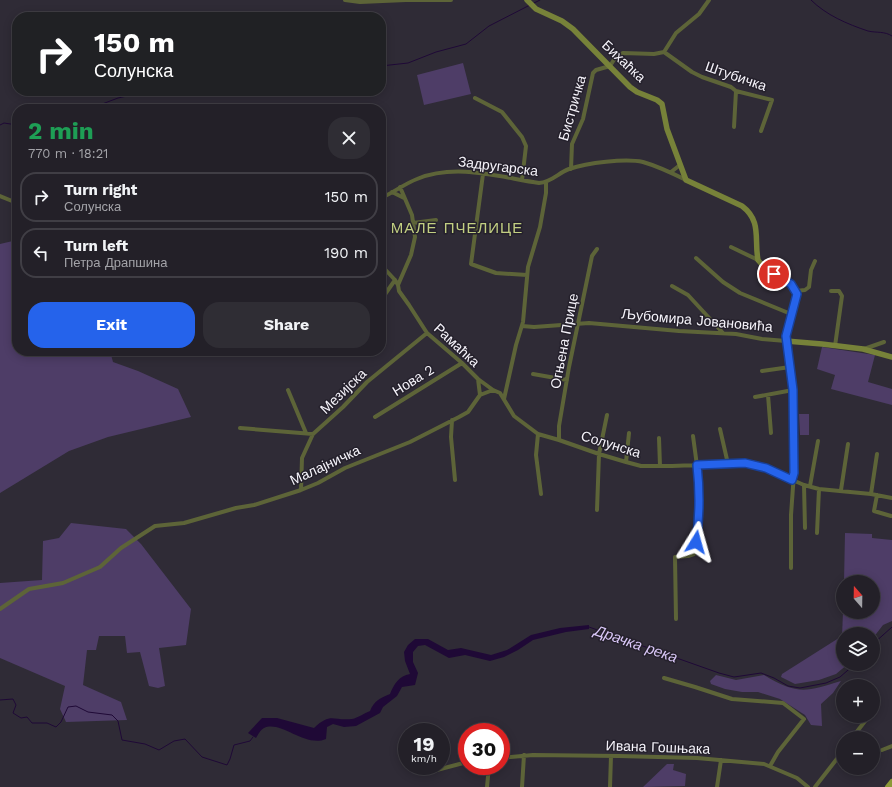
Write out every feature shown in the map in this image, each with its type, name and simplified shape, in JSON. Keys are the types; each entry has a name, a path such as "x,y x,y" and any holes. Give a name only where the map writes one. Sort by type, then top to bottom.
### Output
{"main road":[{"path":"888,787 892,782"}],"street":[{"path":"345,0 360,2 451,0"},
{"path":"610,66 615,58 623,53 654,54 664,52 676,33 699,14 709,0"},
{"name":"Бихаћка","path":"529,3 540,11 562,21 573,29 630,87 637,92 658,100 662,104 667,129 686,180"},
{"name":"Штубичка","path":"664,52 692,72 702,77 736,91 772,100 761,131"},
{"name":"Бистричка","path":"571,169 572,144 583,119 593,73 596,70 610,66"},
{"path":"734,127 736,91"},
{"path":"475,98 502,112 522,137 526,146 522,180"},
{"path":"504,399 522,326 528,267 540,227 546,193 546,183 554,179 560,173 571,169 623,160 642,162 671,172 742,206 748,211 756,225 758,260"},
{"path":"671,172 680,165"},
{"name":"Задругарска","path":"386,195 417,179 453,171 496,175 546,183"},
{"path":"483,174 470,264 496,273 527,275"},
{"path":"398,285 411,255 415,237 413,222 400,187"},
{"path":"392,192 404,198"},
{"path":"0,196 12,201"},
{"path":"413,222 436,220"},
{"path":"732,247 758,260 774,274 791,284 796,291 797,297 786,333 793,390 794,466 792,480 791,568"},
{"name":"Огњена Прице","path":"559,440 559,426 578,323 592,256 597,249"},
{"path":"696,258 723,282 740,293 791,314"},
{"path":"796,291 805,290 809,287 811,270 815,261"},
{"path":"386,270 395,280 386,293"},
{"name":"Рамаћка","path":"395,280 399,291 427,333 478,379 493,390 500,393 504,399"},
{"path":"672,286 688,295 724,334"},
{"path":"830,291 839,291 842,296 835,346"},
{"name":"Љубомира Јовановића","path":"522,326 534,327 589,322 679,331 736,334 762,339 796,341 863,349 892,357"},
{"name":"Мезијска","path":"301,490 302,458 313,434 343,407 367,382 427,333"},
{"path":"863,349 884,342"},
{"path":"875,345 878,353"},
{"name":"Нова 2","path":"376,417 462,363"},
{"path":"762,371 790,367"},
{"path":"533,374 567,380"},
{"path":"478,379 480,395 493,390"},
{"name":"Мезијска","path":"288,390 306,433"},
{"path":"755,397 793,390"},
{"name":"Малајничка","path":"0,609 29,589 63,583 100,567 121,548 155,526 184,523 236,508 254,505 301,490 318,483 344,468 410,442 468,412 480,395"},
{"path":"768,395 771,433"},
{"name":"Солунска","path":"504,399 514,416 538,434 626,462 642,466 745,463 760,466 804,485 819,489 841,490 892,498"},
{"path":"597,510 598,454 607,415"},
{"path":"452,420 451,437 455,480"},
{"path":"240,428 313,434"},
{"path":"720,429 728,464"},
{"path":"626,462 629,433"},
{"path":"538,434 536,455 541,494"},
{"path":"676,619 675,557 694,554 700,517 700,488 693,436"},
{"path":"659,438 660,466"},
{"path":"810,486 818,441"},
{"path":"841,490 848,444"},
{"path":"871,494 877,454"},
{"path":"804,485 805,528"},
{"path":"817,533 819,489"},
{"path":"877,495 874,511 891,516"},
{"path":"664,678 732,698 783,703 804,719 778,752 770,766"},
{"path":"857,731 864,723"},
{"path":"882,750 892,746"},
{"path":"522,787 524,755"},
{"name":"Ивана Гошњака","path":"510,757 524,755 697,758 764,764 797,778 808,787"},
{"path":"610,787 611,756"},
{"path":"815,787 836,759"},
{"path":"717,787 721,760"},
{"path":"487,787 488,775"}],"shaded area":[{"path":"463,63 471,94 424,105 417,75"},
{"path":"12,241 12,356 111,356 113,362 138,371 178,389 191,417 108,437 69,451 0,493 0,244"},
{"path":"822,347 875,355 868,382 892,389 892,405 831,389 835,375 817,369"},
{"path":"799,414 809,414 809,435 800,435"},
{"path":"71,523 126,529 141,544 191,609 186,645 159,648 165,686 158,688 149,686 140,652 127,653 125,636 99,636 96,650 87,650 83,685 121,702 127,720 66,722 60,709 65,686 0,658 0,583 42,580 43,541 59,538"},
{"path":"845,533 872,534 872,538 892,540 892,621 883,625 880,629 880,627 842,627 843,619 880,619 880,575 844,575"},
{"path":"589,625 589,629 566,632 533,640 504,657 490,661 465,655 449,658 425,645 418,646 413,652 413,662 418,673 415,685 402,687 397,696 383,707 380,713 356,726 344,727 333,724 327,727 326,739 318,741 310,740 286,730 271,727 264,728 260,731 256,738 248,733 262,718 277,718 314,728 324,720 332,718 352,719 370,711 378,700 390,694 395,684 400,679 410,674 405,661 404,652 408,645 415,639 428,639 448,650 461,648 491,655 507,650 531,635 560,628"},
{"path":"836,640 836,671 840,671 836,674 819,680 795,684 781,677 782,674"},
{"path":"716,675 736,680 764,675 794,689 802,690 819,688 836,683 836,688 821,704 822,726 811,725 805,715 780,699 758,692 742,692 725,689 711,684 710,681"},
{"path":"667,764 674,764 673,770 686,774 685,786 643,787"}],"waterway":[{"path":"534,3 540,0"},
{"path":"811,0 830,15 845,22 868,31 889,34 892,36"},
{"path":"386,65 408,63 436,52 466,44 489,26 530,5"},
{"path":"102,104 127,96"},
{"path":"0,125 4,123 12,124"},
{"name":"Драчка река","path":"589,627 734,677 761,673 788,686 800,688 826,683 840,677 847,671"},
{"name":"Драчка река","path":"880,638 892,627"},
{"name":"Драчка река","path":"0,700 13,699 16,705 13,713 21,718 27,717 32,723 47,723 56,727 61,722 68,707 76,706 88,712 112,715 118,721 122,740 145,744 159,750 174,741 185,739 202,757 227,765 234,745 250,741 253,737"}],"district":[{"name":"МАЛЕ ПЧЕЛИЦЕ","path":"457,228"}],"route":[{"path":"696,542 700,517 700,488 697,465 745,463 766,468 792,480 794,473 794,408 786,336 797,294 791,284 774,274"}]}
